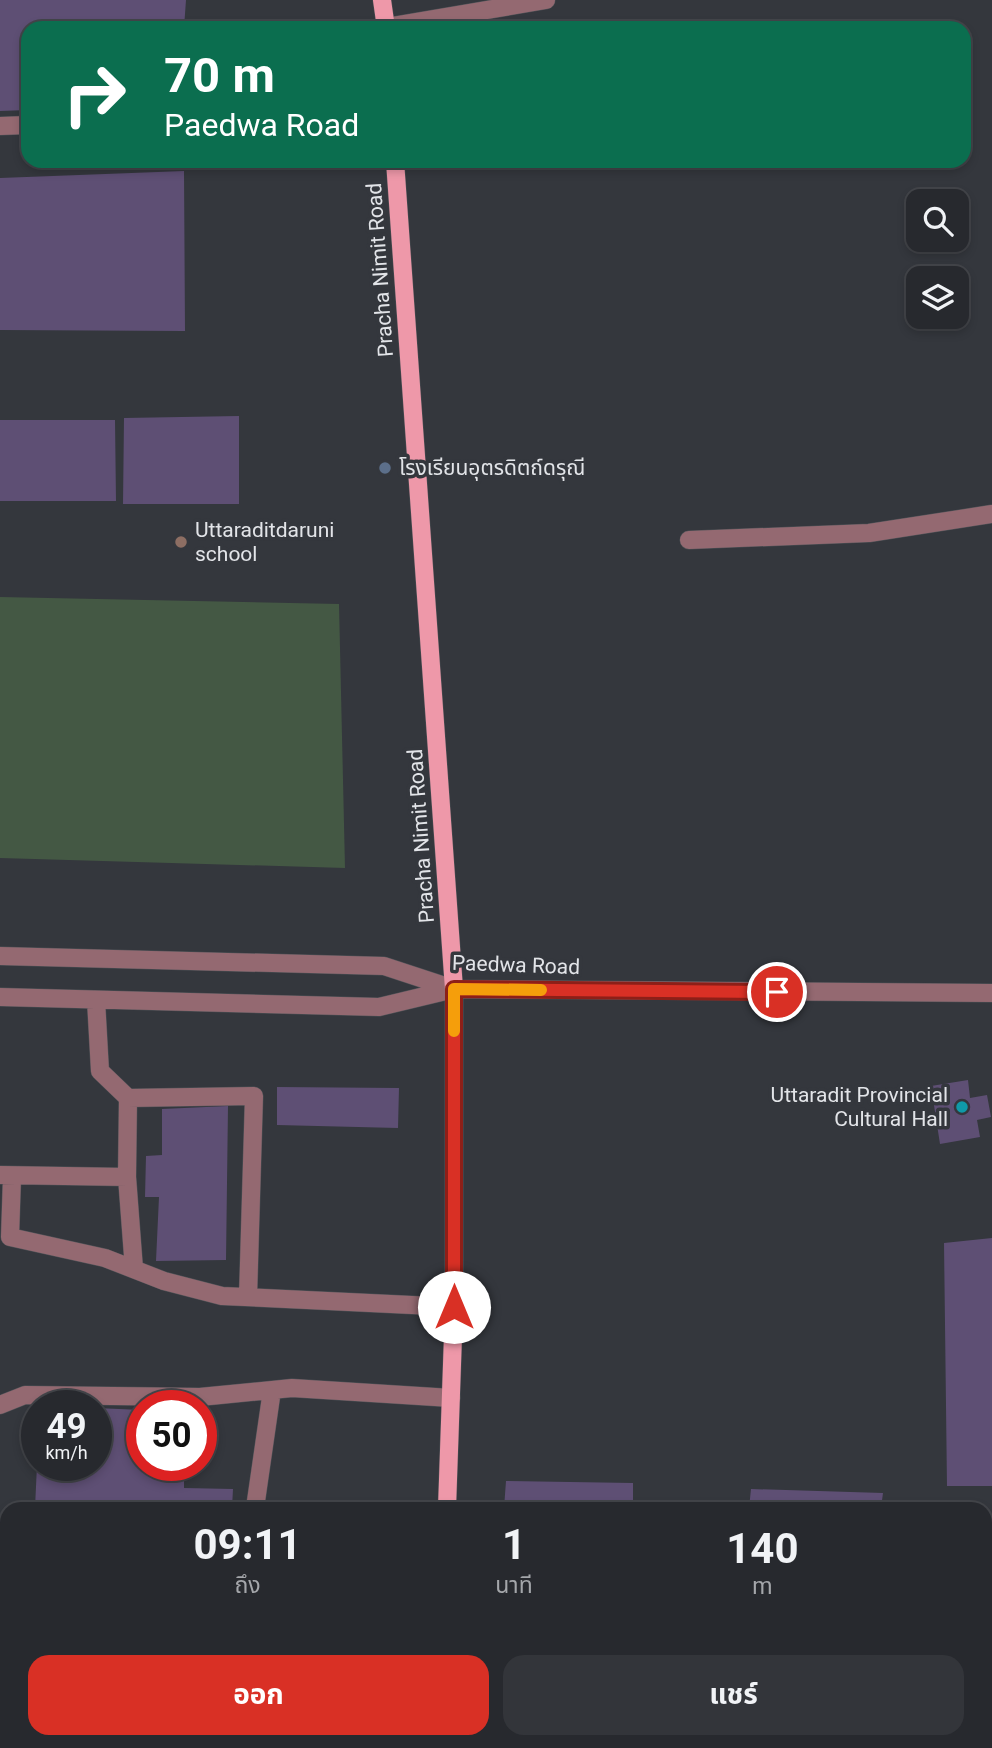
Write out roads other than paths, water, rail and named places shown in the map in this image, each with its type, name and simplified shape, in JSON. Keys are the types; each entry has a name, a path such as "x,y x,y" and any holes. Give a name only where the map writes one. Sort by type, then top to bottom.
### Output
{"main road":[{"path":"382,0 385,21"},
{"name":"Pracha Nimit Road","path":"395,168 454,989 454,1307 447,1502"}],"street":[{"path":"426,21 546,0"},
{"path":"0,126 21,125"},
{"path":"689,540 869,533 992,514"},
{"name":"Paedwa Road","path":"0,956 384,966 454,989 992,993"},
{"path":"0,997 379,1007 454,989"},
{"path":"96,1000 100,1071 128,1098 254,1096 248,1297"},
{"path":"128,1098 127,1177 134,1269"},
{"path":"127,1177 6,1176 10,1237 105,1258 164,1281 222,1296 454,1307"},
{"path":"256,1502 272,1390"},
{"path":"0,1405 25,1395 200,1397 272,1390 451,1398"}],"place":[{"name":"โรงเรียนอุตรดิตถ์ดรุณี","path":"385,468"},
{"name":"Uttaraditdaruni school","path":"181,542"},
{"name":"Uttaradit Provincial Cultural Hall","path":"962,1107"}]}
